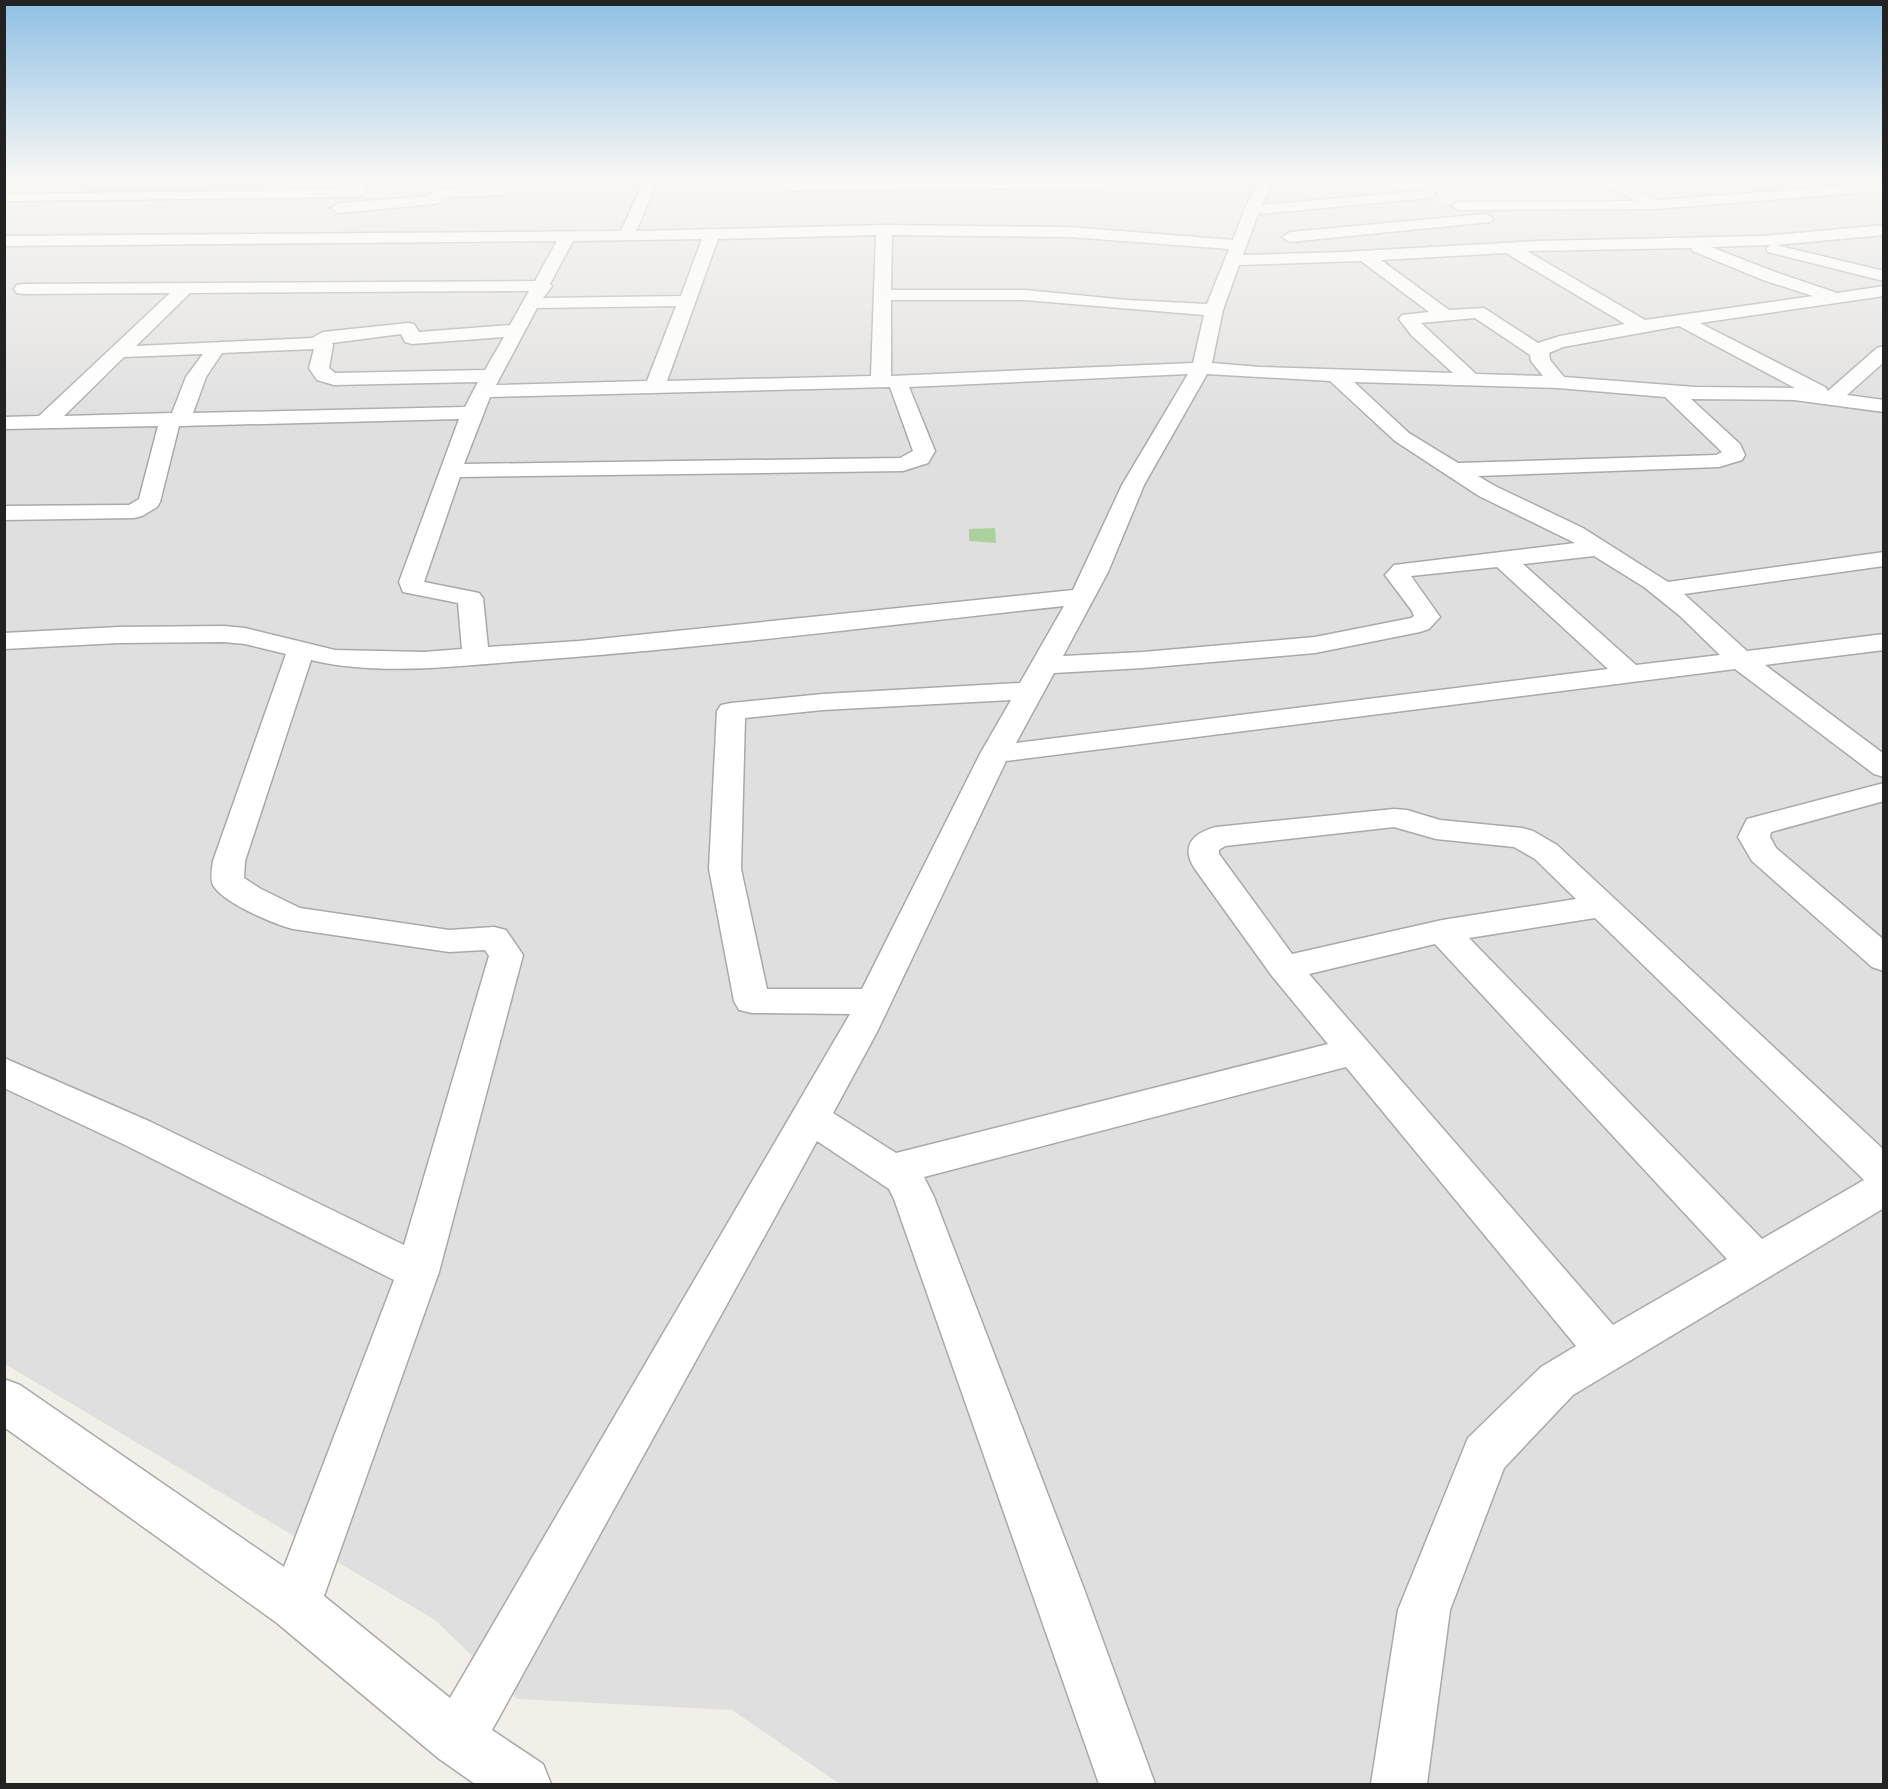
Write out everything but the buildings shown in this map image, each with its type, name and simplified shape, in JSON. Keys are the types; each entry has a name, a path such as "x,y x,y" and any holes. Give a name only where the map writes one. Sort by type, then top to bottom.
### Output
{"street":[{"path":"476,656 470,598 418,589 412,587 411,582 472,413 555,262"},
{"path":"655,387 701,262"},
{"path":"451,471 878,466 903,464 920,458 924,451 889,381 883,295 884,262"},
{"path":"457,1739 874,1002 995,754 1096,572 1133,484 1201,369 1214,310 1234,262"},
{"path":"1374,262 1444,314"},
{"path":"1535,262 1642,326"},
{"path":"1736,262 1769,276 1874,311"},
{"path":"1829,262 1884,276"},
{"path":"4,301 40,275"},
{"path":"23,289 543,286"},
{"path":"45,422 186,288"},
{"path":"1539,352 1546,346 1560,342 1642,326 1884,291"},
{"path":"883,295 1025,296 1214,310"},
{"path":"533,303 686,301"},
{"path":"1472,380 1408,322 1411,318 1480,313 1539,352 1541,361 1558,382"},
{"path":"1683,321 1793,380 1833,397"},
{"path":"317,343 323,339 408,328 412,338 518,330"},
{"path":"119,352 317,343 324,345 319,368 324,376 348,380 655,387 1201,369 1336,376 1558,382 1671,391 1794,394 1833,397 1884,406"},
{"path":"4,513 122,512 145,506 149,502 174,420 191,395 196,377 216,348"},
{"path":"1833,397 1884,352"},
{"path":"1336,376 1402,437 1487,491 1575,533 1662,590 1689,611 1742,662 1884,768"},
{"path":"277,418 331,378"},
{"path":"1454,470 1719,461 1734,455 1732,449 1671,391"},
{"path":"4,423 472,413"},
{"path":"874,1002 752,1001 725,869 731,711 823,702 1002,691 1036,678 1143,660 1316,645 1420,624 1427,617 1425,610 1397,575 1403,570 1598,548"},
{"path":"1503,559 1631,675"},
{"path":"1662,590 1884,559"},
{"path":"4,641 186,633 245,636 335,658 424,660 579,649 1081,597"},
{"path":"995,754 1380,704 1742,662 1884,642"},
{"path":"295,1605 418,1272 506,955 494,938 449,941 293,918 249,897 228,882 229,861 301,649"},
{"path":"1884,792 1758,826 1754,837 1763,854 1884,959"},
{"path":"1608,1351 1284,968 1206,862 1203,854 1204,846 1216,837 1395,818 1407,819 1436,829 1522,838 1546,852 1884,1175"},
{"path":"1284,968 1442,931 1602,906"},
{"path":"1442,931 1758,1263"},
{"path":"892,1170 1354,1051"},
{"path":"4,1072 137,1133 418,1272"},
{"path":"810,1118 903,1178 914,1197 1054,1578 1127,1785"},
{"path":"1399,1785 1424,1610 1485,1454 1557,1382 1884,1188"},
{"path":"4,1400 295,1605 457,1739 524,1785"}],"shaded area":[{"path":"5,262 1883,262 1883,1784 840,1784 732,1710 517,1699 435,1620 5,1364"}],"green space":[{"path":"995,528 996,543 969,541 969,529"}]}
